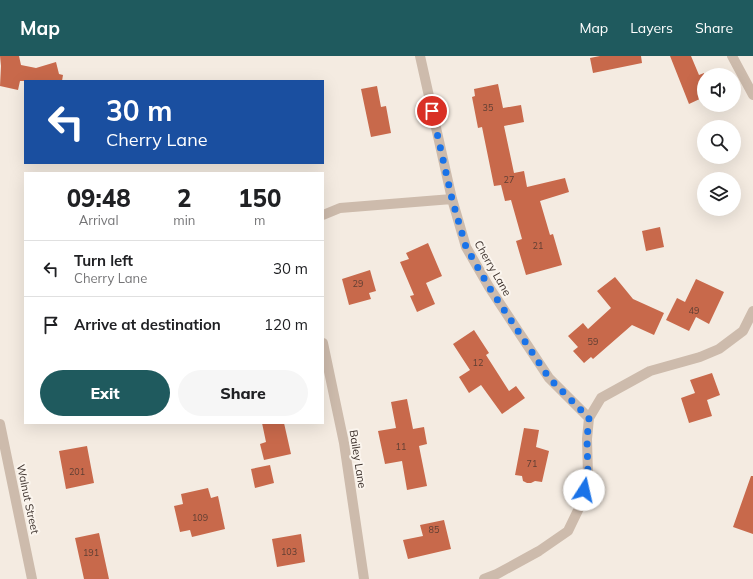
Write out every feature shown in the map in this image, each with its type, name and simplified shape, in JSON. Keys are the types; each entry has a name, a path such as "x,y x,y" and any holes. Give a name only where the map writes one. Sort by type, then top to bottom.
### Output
{"street":[{"name":"Cherry Lane","path":"420,56 452,199 466,247 489,287 549,378 589,418"},
{"path":"732,56 753,94"},
{"path":"324,215 340,208 452,199"},
{"path":"484,579 497,574 539,551 568,530 581,504 588,476 587,439 589,418 600,398 650,372 700,357 719,349 743,331 753,310"},
{"name":"Bailey Lane","path":"324,348 344,443 364,579"},
{"name":"Walnut Street","path":"0,424 2,442 32,579"}],"building":[{"path":"0,56 19,56 21,65 36,68 56,62 59,74 63,75 62,80 24,80 20,81 18,90 0,86"},
{"path":"600,56 641,56 642,63 593,73 590,58"},
{"path":"670,56 691,56 697,70 697,100 689,104"},
{"path":"498,84 503,108 521,105 524,122 504,126 514,173 524,171 527,187 565,178 569,192 540,201 550,235 553,234 562,265 526,275 516,241 522,239 511,200 505,201 501,185 494,186 482,127 478,128 472,97 475,96 474,89"},
{"path":"377,86 381,107 386,106 391,133 371,137 361,89"},
{"path":"660,227 664,247 646,251 642,231"},
{"path":"428,243 442,276 426,283 435,304 417,312 410,296 414,295 400,262 409,259 406,253"},
{"path":"370,270 376,291 369,293 371,299 349,305 342,279"},
{"path":"615,277 633,299 664,313 654,335 632,325 593,359 591,357 584,363 573,351 578,347 568,336 583,323 588,329 611,308 597,291"},
{"path":"696,279 724,292 709,324 696,317 689,331 666,320 677,298 685,302"},
{"path":"474,330 489,353 486,355 509,391 516,386 525,398 502,414 481,385 469,393 459,377 470,370 453,344"},
{"path":"712,373 720,395 707,400 712,416 689,423 681,398 695,393 690,380"},
{"path":"407,399 413,429 424,427 427,444 419,446 427,486 407,490 402,461 385,464 378,431 396,428 391,402"},
{"path":"262,424 284,424 291,454 264,460 260,444 266,442"},
{"path":"524,428 539,430 536,447 549,451 542,482 535,481 527,483 523,481 522,476 515,475"},
{"path":"87,446 94,483 66,489 59,451"},
{"path":"270,465 274,483 255,488 251,469"},
{"path":"751,476 753,476 753,534 733,527"},
{"path":"208,488 211,498 218,496 225,529 192,537 190,530 180,532 174,506 183,504 181,494"},
{"path":"444,520 451,549 408,559 403,540 423,536 420,525"},
{"path":"99,533 109,579 84,579 75,538"},
{"path":"301,534 305,562 277,567 272,539"}],"route":[{"path":"432,111 452,199 466,247 489,287 549,378 589,418 587,439 588,476 584,490"}]}
